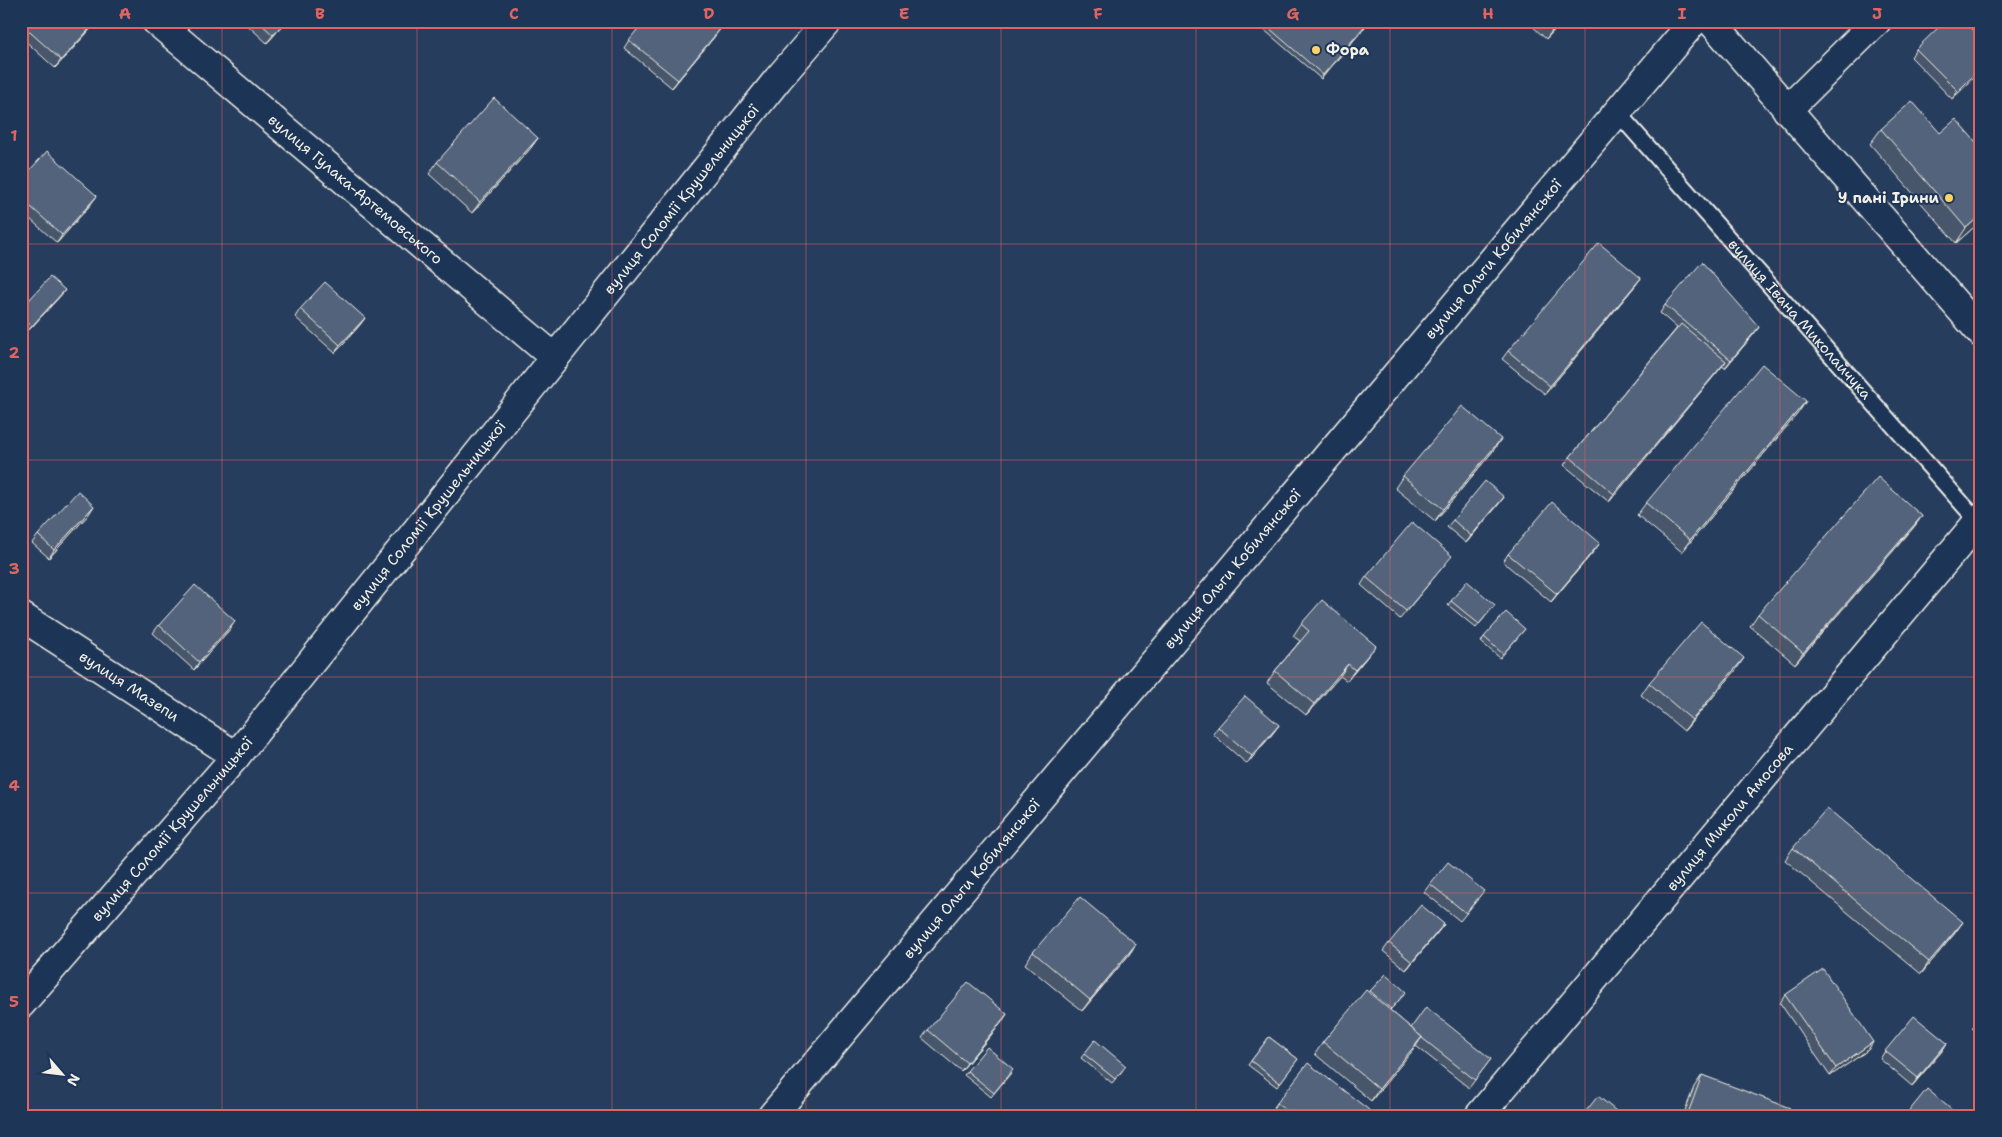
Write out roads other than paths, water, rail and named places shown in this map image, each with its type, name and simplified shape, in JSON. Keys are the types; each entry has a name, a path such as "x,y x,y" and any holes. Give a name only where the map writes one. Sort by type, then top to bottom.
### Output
{"street":[{"name":"вулиця Гулака-Артемовського","path":"156,21 555,358"},
{"name":"вулиця Соломії Крушельницької","path":"21,1004 236,756 778,79 828,21"},
{"name":"вулиця Ольги Кобилянської","path":"772,1116 1694,21"},
{"path":"1711,21 1981,333"},
{"path":"1787,110 1877,21"},
{"name":"вулиця Миколи Амосова","path":"1479,1116 1980,521"},
{"name":"вулиця Мазепи","path":"21,616 236,756"}],"lane":[{"name":"вулиця Івана Миколайчука","path":"1618,113 1980,521"}],"place":[{"name":"Фора","path":"1316,50"},
{"name":"У пані Ірини","path":"1949,198"}]}
